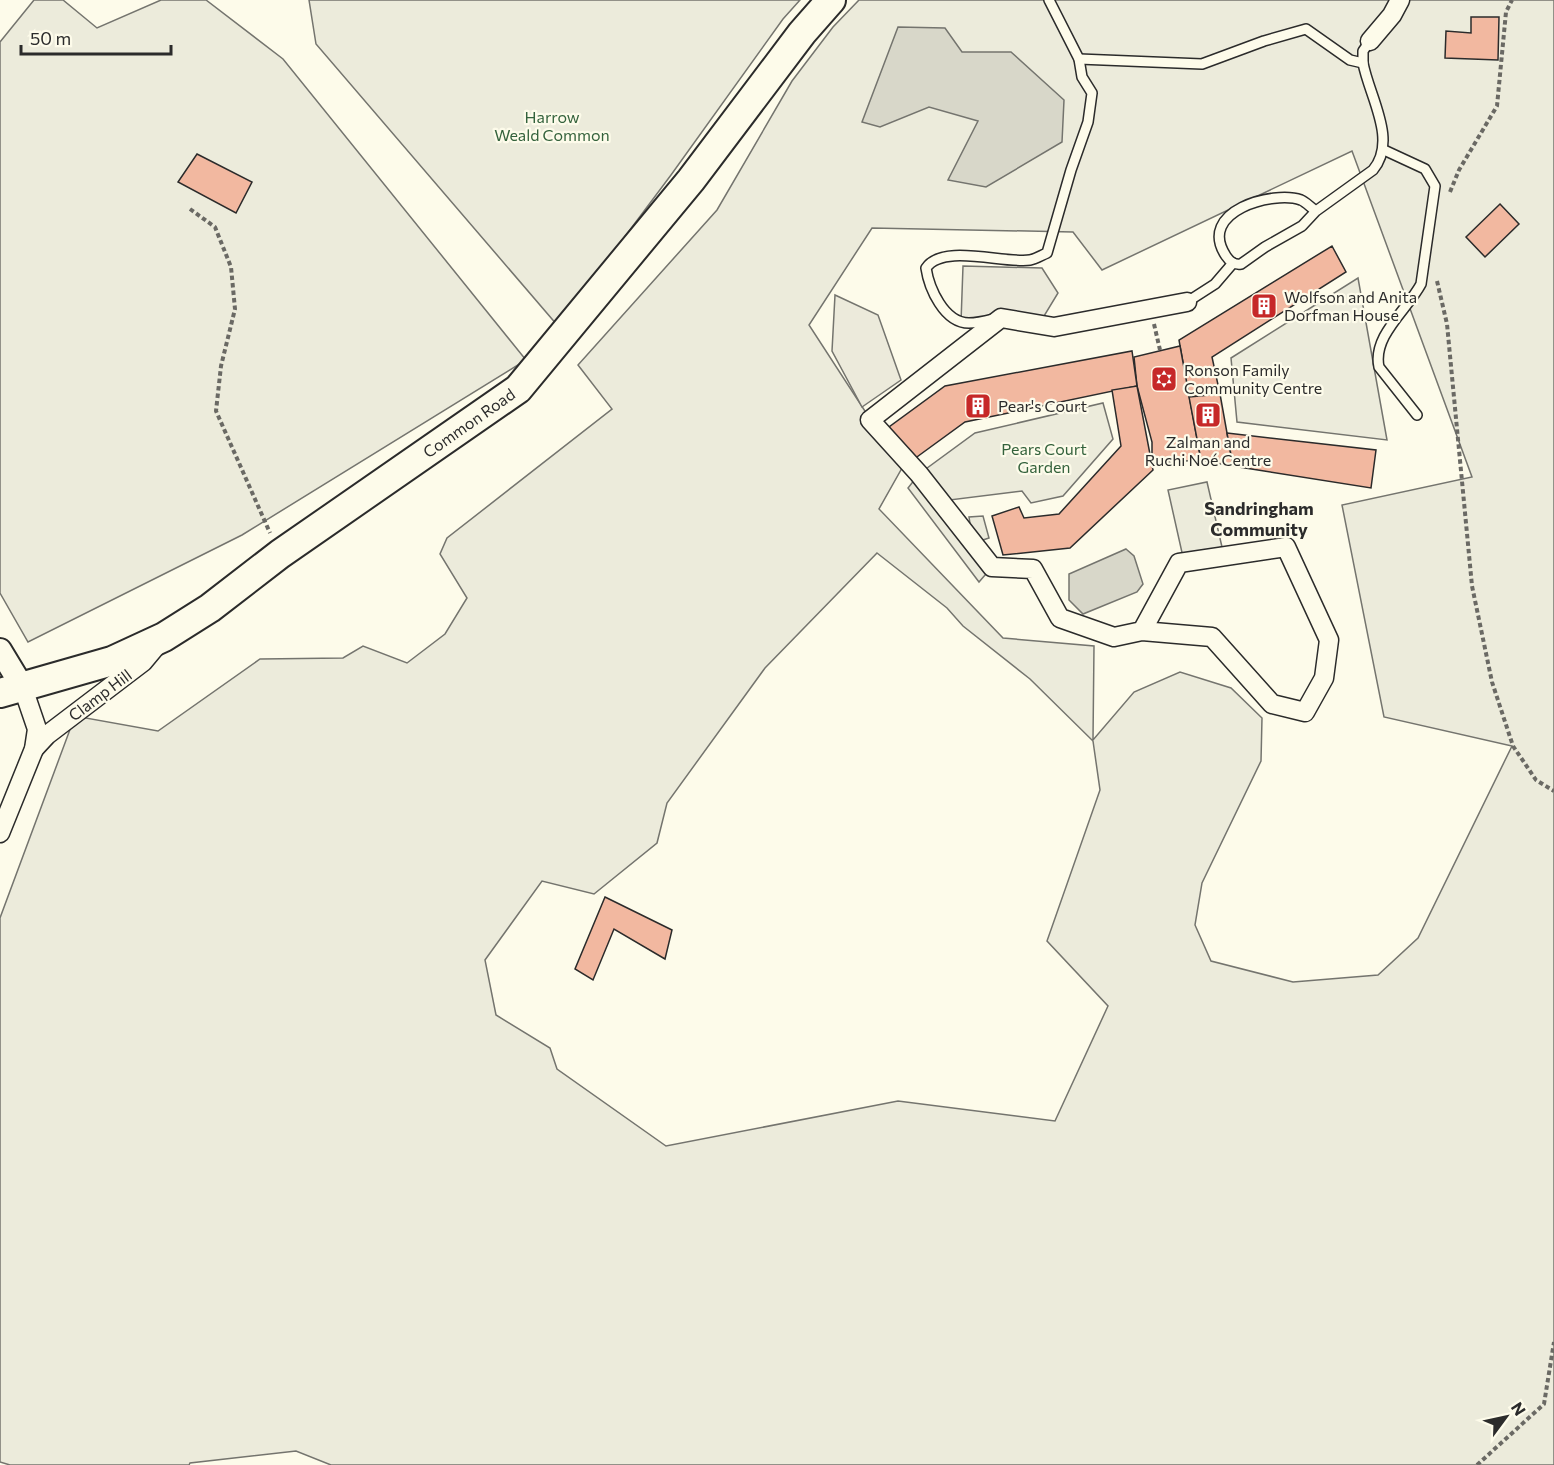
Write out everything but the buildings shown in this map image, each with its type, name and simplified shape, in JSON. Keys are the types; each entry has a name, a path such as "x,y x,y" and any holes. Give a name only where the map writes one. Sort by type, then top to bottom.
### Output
{"main road":[{"name":"Common Road","path":"12,690 112,661 164,637 210,609 280,554 518,388 691,180 802,33 831,0"}],"street":[{"path":"1370,41 1392,15 1400,0"},
{"path":"1142,631 1179,563 1286,548 1329,640 1324,678 1305,712 1272,704 1212,637 1142,631 1114,637 1060,618 1033,569 992,567 920,474 870,420 1001,318 1054,327 1186,302"},
{"name":"Clamp Hill","path":"34,749 46,735 143,662 164,637"},
{"path":"0,650 12,690"},
{"name":"Clamp Hill","path":"0,833 34,749 38,729 12,690"}],"lane":[{"path":"1001,318 968,323 952,316 937,297 926,268 935,260 956,256 1030,260 1047,253 1091,111 1092,93 1082,77 1079,59 1049,0"},
{"path":"1079,59 1202,64 1264,41 1306,29 1350,60 1363,63"},
{"path":"1316,211 1300,200 1286,199 1270,200 1232,213 1222,222 1218,236 1223,251 1233,263 1241,264 1302,226 1316,211 1373,170 1384,150 1384,136 1363,63 1363,51 1370,41"},
{"path":"1384,150 1425,169 1435,186 1421,284 1414,297 1392,321 1377,359 1379,368 1417,415"},
{"path":"1186,302 1215,284 1233,263"}],"path":[{"path":"1446,201 1459,170 1497,106 1506,12 1512,0"},
{"path":"190,208 215,227 231,267 235,309 221,366 216,411 280,554"},
{"path":"1436,278 1447,324 1472,586 1492,682 1513,746 1536,780 1554,791"},
{"path":"1151,309 1160,350"},
{"path":"1477,1465 1544,1404 1554,1342"}],"green space":[{"path":"34,0 63,0 97,28 161,0 206,0 283,59 526,360 242,535 28,642 0,593 0,42"},
{"name":"Harrow Weald Common","path":"309,0 800,0 783,19 671,175 558,326 316,44"},
{"path":"859,0 1554,0 1554,1465 331,1465 296,1451 190,1463 189,1465 10,1465 0,1462 0,918 75,716 158,731 260,659 343,658 363,646 407,663 445,634 467,598 440,554 447,538 612,409 578,365 717,210 792,81 833,27","holes":["1352,151 1472,477 1342,505 1384,717 1512,746 1418,938 1378,975 1293,982 1211,961 1195,925 1202,883 1261,761 1262,718 1231,688 1180,672 1134,692 1093,740 1094,646 1003,638 879,509 902,468 809,325 872,228 1073,232 1102,270","877,553 947,608 963,626 1030,679 1093,741 1100,790 1047,941 1108,1006 1055,1121 898,1101 666,1146 557,1069 550,1048 496,1015 485,960 542,881 594,894 657,843 667,803 765,668"]},
{"path":"1358,278 1387,440 1237,422 1231,358"},
{"name":"Pears Court Garden","path":"1103,403 1113,439 1063,496 1031,503 1022,491 941,501 973,542 969,517 983,516 989,538 974,543 992,567 979,582 908,488 919,474 975,433"},
{"path":"1207,482 1222,547 1183,557 1168,490"}],"shaded area":[{"path":"898,27 945,28 962,52 1011,52 1064,100 1062,142 986,187 948,180 978,121 929,107 880,127 862,122"},
{"path":"963,266 1042,268 1058,293 1038,326 961,322"},
{"path":"835,295 878,315 901,380 862,407 832,351"},
{"path":"1126,549 1134,556 1143,584 1137,592 1083,614 1069,600 1069,574"}],"place":[{"name":"Wolfson and Anita Dorfman House","path":"1264,306"},
{"name":"Ronson Family Community Centre","path":"1164,379"},
{"name":"Pear's Court","path":"978,406"},
{"name":"Zalman and Ruchi Noé Centre","path":"1208,415"}],"district":[{"name":"Sandringham Community","path":"1259,519"}]}
